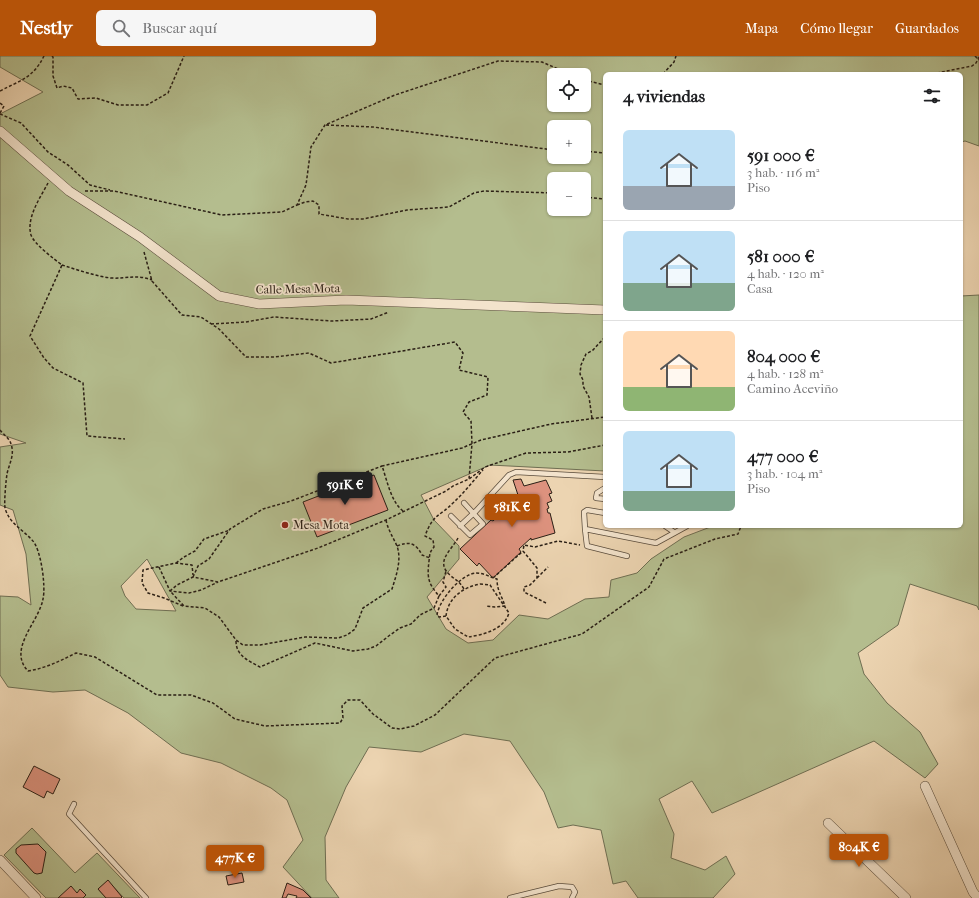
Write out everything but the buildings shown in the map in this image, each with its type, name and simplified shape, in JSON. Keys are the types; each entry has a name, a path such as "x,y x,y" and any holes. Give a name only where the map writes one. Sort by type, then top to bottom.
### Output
{"street":[{"name":"Calle Mesa Mota","path":"0,131 70,191 140,237 219,296 259,304 346,300 603,310"},
{"path":"925,786 973,892 978,898"},
{"path":"828,823 906,898"},
{"path":"0,860 36,898"}],"lane":[{"path":"460,526 509,475 516,472 603,476"},
{"path":"603,489 597,493 596,498 603,500"},
{"path":"451,516 470,535 483,524 464,503"},
{"path":"603,513 587,510 584,512 587,546 627,556"},
{"path":"668,528 674,532"},
{"path":"585,529 656,543 683,528"},
{"path":"74,804 69,814 146,898"},
{"path":"510,898 559,886 572,887 575,892 572,898"}],"path":[{"path":"0,91 31,75 39,66 44,56"},
{"path":"52,56 53,76 57,88 64,86 72,88 78,99 96,98 118,105 147,105 168,93 184,56"},
{"path":"665,72 674,62 676,56"},
{"path":"942,72 972,66 979,59 975,56"},
{"path":"298,205 306,185 311,147 325,125 395,95 498,61 542,62 556,68"},
{"path":"591,82 603,85"},
{"path":"0,103 4,106 0,114 21,123 48,152 68,165 90,185 222,215 282,212 305,202 313,201 319,205 319,214 348,219 363,219 407,210 449,207 474,193 484,191 547,193"},
{"path":"325,125 373,127 547,149"},
{"path":"591,152 603,153"},
{"path":"52,176 30,221 31,236 47,254 62,265 88,273 111,278 142,276 152,281 182,315 202,317 219,329 246,357 274,357 309,352 331,363 455,342 463,353 459,370 488,377 487,395 469,402 463,412 470,421 472,444 469,479"},
{"path":"84,191 114,190"},
{"path":"591,198 603,199"},
{"path":"144,251 152,281"},
{"path":"62,265 30,336 44,358 53,368 83,383 88,436 125,439"},
{"path":"211,324 246,322 274,317 331,321 371,319 391,311 398,302"},
{"path":"592,418 589,397 583,386 583,380 580,374 581,365 586,354 593,350 603,339"},
{"path":"176,563 195,551 204,539 230,530 263,509 290,501 382,466 462,448 481,440 551,424 603,416"},
{"path":"0,430 11,444 13,455 7,474 5,507 12,522 34,541 39,555 44,579 43,599 35,620 25,638 20,653 23,665 28,670 41,668 55,664 76,653 95,657 157,695 192,695 213,703 235,719 265,726 340,723 343,718 342,706 348,700 360,700 373,714 392,728 400,729 414,726 435,715 496,658 582,634 649,587 664,559 715,540 738,534 740,528"},
{"path":"170,591 189,593 201,590 218,582 318,548 386,520 469,479 486,467 526,453 568,452 603,445"},
{"path":"382,466 398,507 403,511"},
{"path":"439,596 432,588 427,575 430,552 434,547 433,540 425,536 429,525 435,517 453,504 486,467"},
{"path":"193,577 192,565 176,563 143,570 142,584 148,593 184,606 205,608 219,617 236,640 243,645 260,645 305,637 338,638 347,635 355,629 363,608 392,589 398,569 399,555 386,520"},
{"path":"193,577 198,566 209,559 230,530"},
{"path":"458,538 446,554 443,563 444,570 460,581 464,589"},
{"path":"493,578 523,551 524,545 535,547 558,541 587,546"},
{"path":"396,546 404,543 412,544 418,547 422,555 430,558"},
{"path":"523,551 537,568 537,578"},
{"path":"159,566 170,591 184,606"},
{"path":"546,603 524,592 524,587 530,585 548,567"},
{"path":"446,571 443,582 451,591"},
{"path":"437,611 444,598 460,581 477,573 498,579 497,589 503,598 505,606"},
{"path":"170,591 177,584 193,577 218,582"},
{"path":"473,585 490,585 505,606 509,613 508,618 502,625 484,635 465,636 455,629 446,616 450,602 456,595 473,585"},
{"path":"236,640 236,647 244,658 260,667 315,643 353,651 368,649 376,646 400,628 411,624 420,615 434,608 439,596 446,587"},
{"path":"486,606 505,606"},
{"path":"434,608 439,617 446,616"}],"green space":[{"path":"0,56 979,56 979,146 963,142 963,72 603,72 603,471 490,465 421,495 434,520 459,546 459,559 427,597 446,629 468,643 493,640 519,615 548,619 585,599 609,597 611,580 637,573 651,559 684,537 708,528 963,528 963,296 979,295 979,610 977,606 910,584 898,625 858,653 864,674 887,703 920,732 938,764 925,778 874,741 712,813 692,781 659,799 674,834 671,858 705,870 726,856 735,874 713,898 638,898 626,881 613,884 601,830 573,825 558,828 544,792 510,741 464,734 421,752 369,747 346,787 325,837 326,880 339,898 312,898 283,867 303,840 287,800 271,788 221,763 181,753 128,713 85,690 53,692 8,687 0,675 0,596 18,597 31,605 26,554 13,510 0,505 0,447 26,443 0,434 0,114 43,92 0,67","holes":["147,559 176,611 136,609 125,596 121,586"]},
{"path":"32,828 75,873 97,853 140,898 124,898 108,881 98,889 106,898 46,898 4,855"}],"place":[{"name":"Mesa Mota","path":"285,525"}]}
